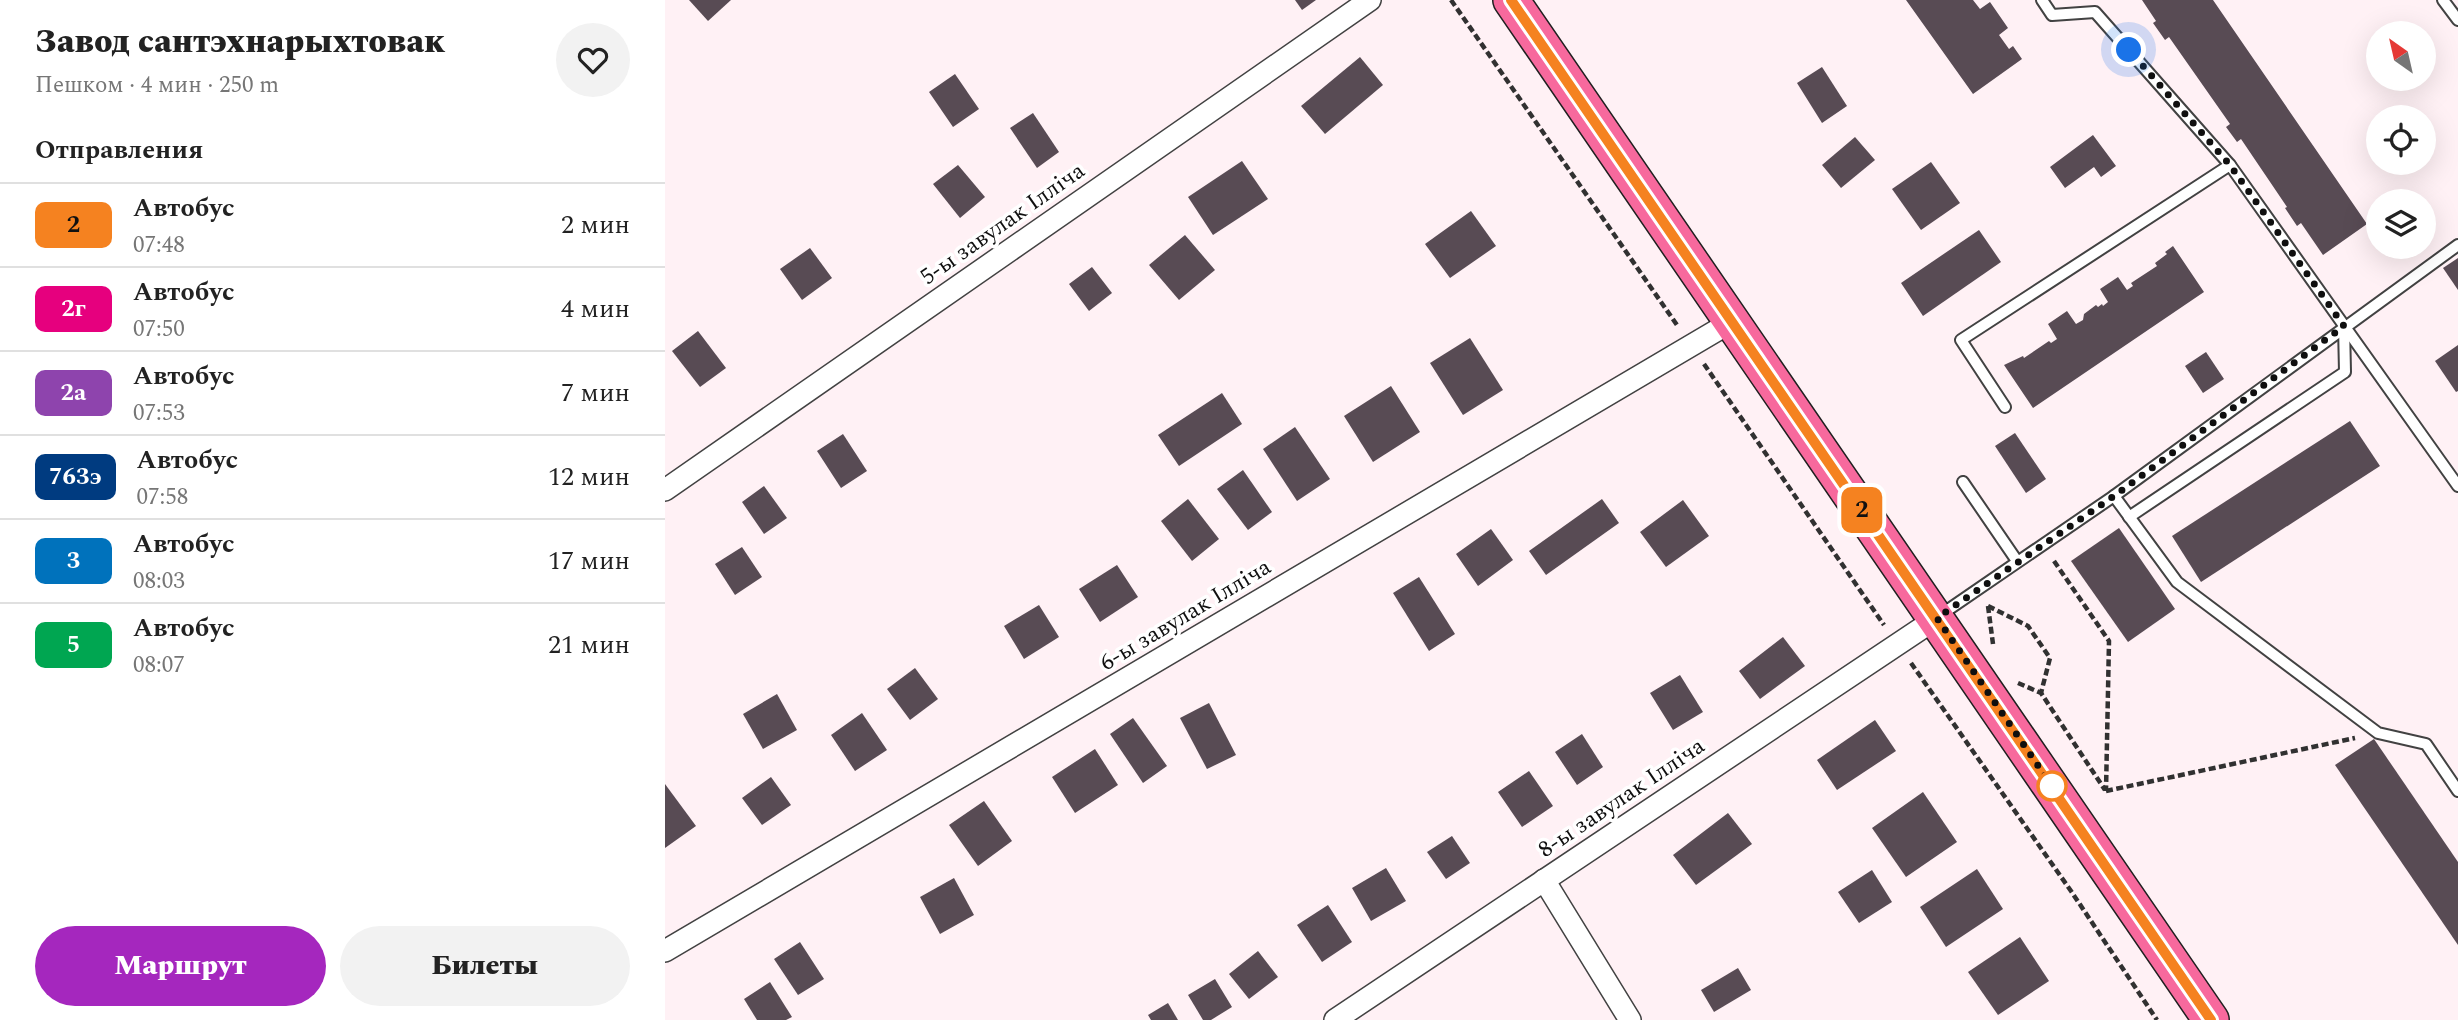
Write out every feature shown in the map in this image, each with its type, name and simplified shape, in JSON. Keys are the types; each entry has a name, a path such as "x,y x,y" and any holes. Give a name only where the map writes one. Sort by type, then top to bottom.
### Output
{"main road":[{"path":"1511,0 2211,1020"}],"street":[{"name":"5-ы завулак Ілліча","path":"665,490 1370,0"},
{"name":"6-ы завулак Ілліча","path":"666,949 1731,323"},
{"name":"8-ы завулак Ілліча","path":"1335,1020 1937,618"},
{"path":"1544,880 1630,1020"}],"lane":[{"path":"2042,0 2052,15 2095,12 2230,165 2458,486"},
{"path":"2443,0 2458,20"},
{"path":"2005,407 1961,340 2230,165"},
{"path":"1937,618 2114,496 2458,244"},
{"path":"2129,517 2345,372 2344,326"},
{"path":"1963,482 2017,561"},
{"path":"2114,496 2177,582 2378,733 2426,744 2458,791"}],"path":[{"path":"1451,0 2071,891 2157,1020"},
{"path":"2042,544 2109,641 2106,791"},
{"path":"1994,650 1988,606 2028,626 2050,658 2041,693"},
{"path":"2014,681 2041,693 2106,791"},
{"path":"2106,791 2378,733"}],"building":[{"path":"689,0 731,0 708,21"},
{"path":"1295,0 1316,0 1302,10"},
{"path":"1906,0 1973,0 1980,9 1990,2 2008,28 1999,35 2009,49 2013,46 2022,59 1973,94"},
{"path":"2142,0 2213,0 2366,225 2323,255 2301,223 2297,226 2241,139 2237,142 2226,127 2230,124 2169,37 2165,40 2153,23 2156,21"},
{"path":"1360,57 1383,85 1325,134 1301,106"},
{"path":"1822,67 1847,106 1822,123 1797,83"},
{"path":"955,74 979,109 953,127 929,92"},
{"path":"1033,113 1059,152 1037,168 1010,128"},
{"path":"2093,135 2116,166 2101,177 2094,167 2065,188 2050,167"},
{"path":"1855,137 1875,160 1841,188 1822,165"},
{"path":"1242,161 1268,199 1213,235 1188,197"},
{"path":"1931,162 1960,203 1921,230 1892,189"},
{"path":"958,165 985,197 960,218 933,184"},
{"path":"1471,211 1496,246 1450,278 1425,244"},
{"path":"1979,230 2001,262 1923,316 1901,283"},
{"path":"1185,235 1215,270 1179,300 1149,265"},
{"path":"2173,246 2204,292 2033,408 2004,365 2023,356 2024,358 2049,341 2051,343 2057,339 2048,324 2067,311 2076,324 2096,305 2103,306 2108,302 2100,289 2118,277 2127,290 2133,286 2131,283 2157,266 2155,263"},
{"path":"810,248 832,278 802,300 780,269"},
{"path":"2458,258 2458,290 2443,268"},
{"path":"1092,267 1112,293 1089,311 1069,284"},
{"path":"698,331 726,368 700,387 672,351"},
{"path":"1470,338 1503,390 1463,415 1430,363"},
{"path":"2458,345 2458,391 2456,392 2435,361"},
{"path":"2206,352 2224,379 2203,393 2185,366"},
{"path":"1391,386 1420,432 1373,462 1344,416"},
{"path":"1222,393 1242,424 1179,466 1158,435"},
{"path":"2350,421 2380,466 2201,582 2172,536"},
{"path":"1295,427 1330,479 1297,501 1263,449"},
{"path":"2015,433 2046,479 2026,493 1995,446"},
{"path":"843,434 867,471 841,488 817,451"},
{"path":"1243,470 1272,512 1248,530 1217,489"},
{"path":"764,486 787,518 764,534 742,502"},
{"path":"1188,499 1219,539 1192,561 1161,521"},
{"path":"1602,499 1619,523 1546,575 1529,551"},
{"path":"1683,500 1709,536 1666,567 1640,532"},
{"path":"2119,528 2175,609 2128,642 2071,561"},
{"path":"1491,529 1513,560 1478,586 1456,554"},
{"path":"742,547 762,577 735,595 715,564"},
{"path":"1117,565 1138,597 1100,622 1079,589"},
{"path":"1419,577 1455,634 1429,651 1393,593"},
{"path":"1039,605 1059,637 1024,659 1004,626"},
{"path":"1783,637 1805,666 1760,699 1739,671"},
{"path":"915,668 938,699 910,720 887,689"},
{"path":"1680,675 1703,712 1673,730 1650,693"},
{"path":"777,694 797,730 763,749 743,714"},
{"path":"1209,703 1236,755 1207,769 1180,718"},
{"path":"862,713 887,750 855,771 831,735"},
{"path":"1133,718 1167,766 1143,783 1110,734"},
{"path":"1875,720 1896,751 1837,790 1817,760"},
{"path":"1582,734 1603,767 1577,785 1555,752"},
{"path":"2374,739 2458,862 2458,945 2335,765"},
{"path":"1095,749 1118,785 1075,813 1052,777"},
{"path":"1529,771 1553,806 1522,827 1498,792"},
{"path":"771,777 791,805 762,825 742,798"},
{"path":"665,784 696,826 665,848"},
{"path":"1923,792 1957,842 1906,877 1872,828"},
{"path":"984,801 1012,841 978,866 949,825"},
{"path":"1728,813 1752,844 1696,885 1673,855"},
{"path":"1452,836 1470,863 1446,879 1427,852"},
{"path":"1386,868 1406,901 1371,921 1352,888"},
{"path":"1977,869 2003,909 1946,947 1920,907"},
{"path":"1872,870 1892,902 1859,923 1838,892"},
{"path":"954,878 974,915 940,934 920,897"},
{"path":"1328,905 1352,942 1322,962 1297,925"},
{"path":"2020,937 2049,981 1998,1015 1968,972"},
{"path":"800,942 824,979 798,995 774,959"},
{"path":"1258,951 1278,977 1249,999 1229,974"},
{"path":"1738,968 1751,990 1714,1012 1701,990"},
{"path":"1215,979 1232,1007 1211,1020 1203,1020 1188,995"},
{"path":"770,982 792,1017 786,1020 757,1020 744,999"},
{"path":"1168,1003 1178,1020 1151,1020 1148,1015"}],"bus line":[{"name":"2","path":"1511,0 2211,1020"}],"route":[{"path":"2052,786 1937,618 2114,496 2344,326 2230,165 2129,50"}]}
